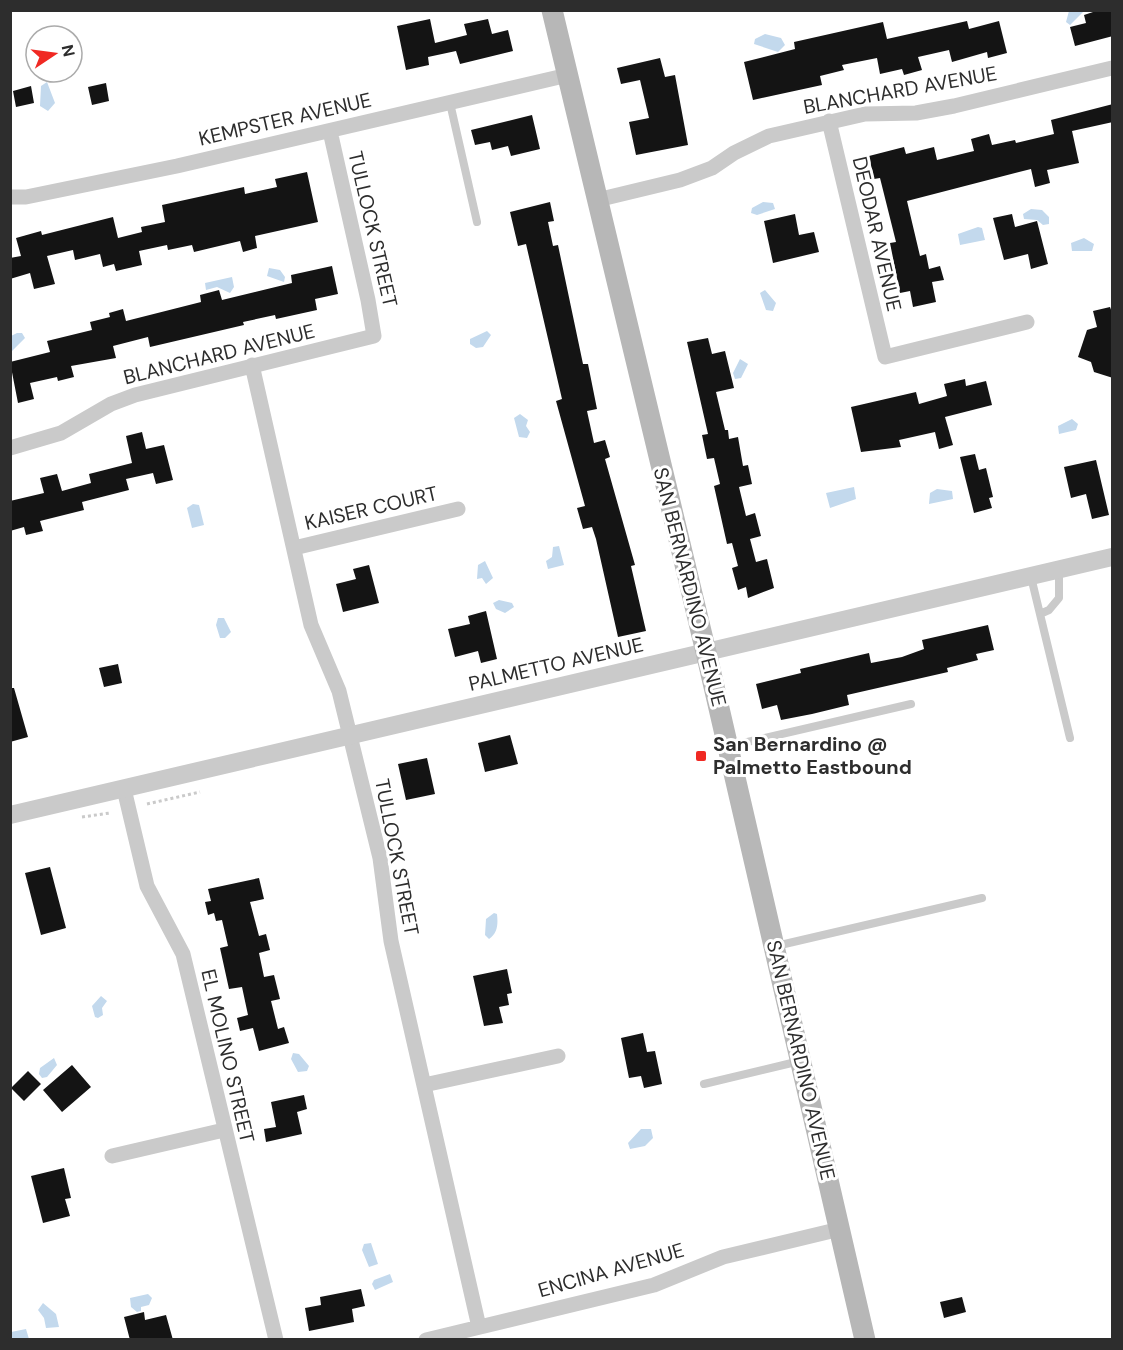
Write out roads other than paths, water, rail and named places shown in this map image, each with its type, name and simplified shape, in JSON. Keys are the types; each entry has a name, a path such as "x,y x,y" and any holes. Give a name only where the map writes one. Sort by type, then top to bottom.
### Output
{"main road":[{"name":"SAN BERNARDINO AVENUE","path":"552,10 706,652 865,1340"}],"street":[{"name":"BLANCHARD AVENUE","path":"597,200 680,180 712,168 734,153 769,136 866,114 916,113 935,110 1113,68"},
{"name":"KEMPSTER AVENUE","path":"10,198 26,197 177,166 567,75"},
{"name":"DEODAR AVENUE","path":"829,121 885,357 1027,322"},
{"name":"TULLOCK STREET","path":"330,131 369,300 374,336"},
{"name":"BLANCHARD AVENUE","path":"10,448 61,433 123,399 374,336"},
{"name":"TULLOCK STREET","path":"252,365 312,625 334,675 380,858 391,941 479,1327"},
{"name":"KAISER COURT","path":"294,548 458,509"},
{"name":"PALMETTO AVENUE","path":"10,815 1113,556"},
{"name":"EL MOLINO STREET","path":"124,789 147,885 183,954 276,1340"},
{"path":"424,1085 558,1056"},
{"path":"112,1155 224,1130"},
{"name":"ENCINA AVENUE","path":"426,1340 654,1285 723,1257 840,1229"}],"lane":[{"path":"450,103 477,222"},
{"path":"1040,614 1049,610 1059,598 1059,569"},
{"path":"1030,576 1070,738"},
{"path":"728,746 911,704"},
{"path":"774,946 982,898"},
{"path":"704,1084 801,1061"}],"water":[{"path":"1084,10 1070,25 1066,22 1069,11"},
{"path":"765,34 781,38 785,45 778,52 754,44 755,39"},
{"path":"48,84 55,103 48,111 40,106 41,86"},
{"path":"763,202 773,203 775,209 757,215 751,213 752,208"},
{"path":"1031,209 1042,210 1049,217 1049,224 1043,225 1037,220 1024,219 1023,214"},
{"path":"978,227 982,228 985,240 960,245 958,234"},
{"path":"1084,238 1094,244 1092,251 1072,251 1071,243"},
{"path":"269,268 280,270 285,277 284,282 267,276"},
{"path":"232,277 234,287 230,293 217,287 206,290 205,283"},
{"path":"765,290 776,303 773,311 766,310 760,293"},
{"path":"487,331 491,335 483,347 476,348 470,344 470,339"},
{"path":"22,333 25,338 11,352 11,336"},
{"path":"740,359 748,364 741,378 735,379 733,373"},
{"path":"520,414 528,420 526,426 530,432 527,438 519,437 514,418"},
{"path":"1072,419 1078,424 1076,430 1059,434 1058,426"},
{"path":"854,487 856,499 830,508 826,493"},
{"path":"937,489 952,491 953,499 929,504 930,493"},
{"path":"193,504 199,505 204,525 192,528 187,508"},
{"path":"559,546 564,565 548,569 546,561 552,557 553,547"},
{"path":"485,561 493,578 486,584 482,578 477,579 478,565"},
{"path":"499,600 512,603 514,607 505,613 496,609 493,603"},
{"path":"218,618 224,618 231,632 225,638 220,638 216,625"},
{"path":"494,913 497,914 497,928 489,939 485,935 486,919"},
{"path":"101,996 107,1001 102,1008 103,1015 98,1018 95,1017 92,1006"},
{"path":"293,1053 299,1054 309,1066 307,1071 298,1072 291,1059"},
{"path":"54,1058 57,1065 47,1077 42,1078 39,1074 40,1068"},
{"path":"641,1129 651,1129 653,1138 645,1146 630,1149 628,1143"},
{"path":"371,1243 378,1264 369,1267 362,1250 364,1244"},
{"path":"390,1274 393,1282 375,1290 372,1284 374,1280"},
{"path":"148,1294 152,1298 149,1305 141,1307 141,1311 137,1312 131,1307 130,1298"},
{"path":"43,1303 56,1314 59,1327 46,1328 44,1318 38,1310"},
{"path":"26,1329 29,1339 11,1339 11,1332"}],"place":[{"name":"San Bernardino @ Palmetto Eastbound","path":"701,756"}]}
